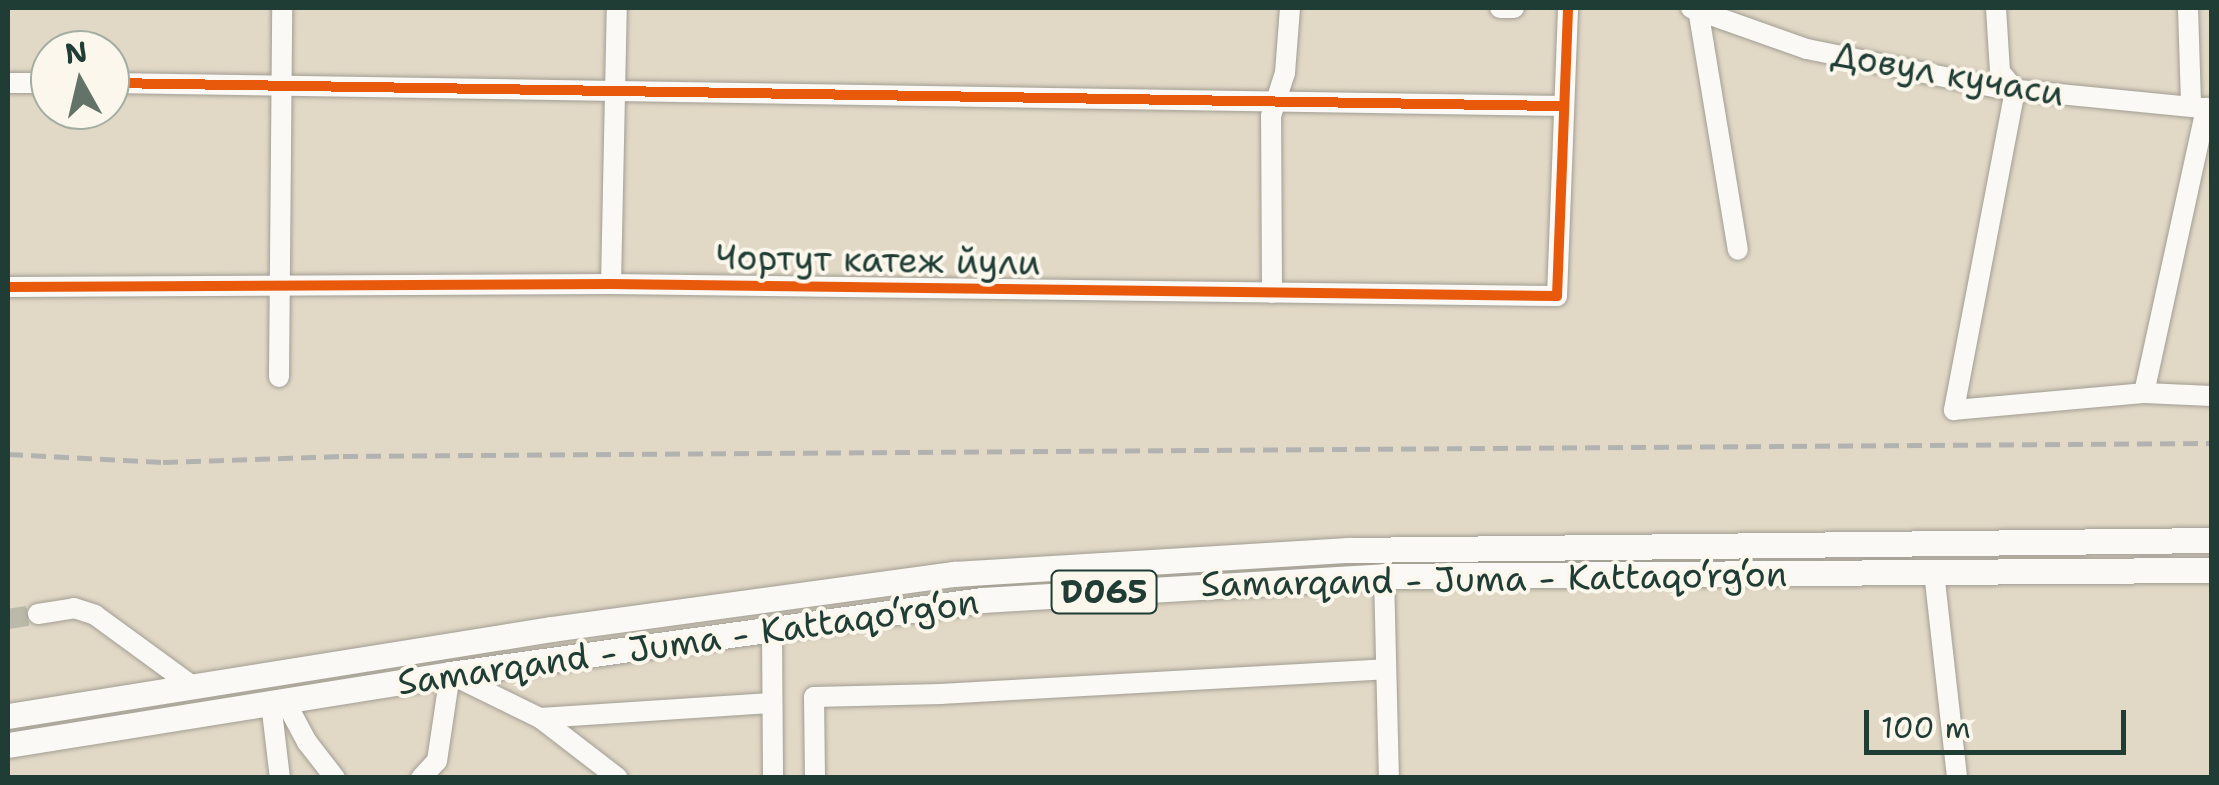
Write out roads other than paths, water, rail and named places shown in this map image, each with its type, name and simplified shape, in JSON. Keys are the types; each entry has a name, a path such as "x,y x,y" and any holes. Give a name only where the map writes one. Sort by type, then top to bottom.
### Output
{"main road":[{"name":"Samarqand - Juma - Kattaqo‘rg‘on","path":"8,716 552,629 954,574 1330,551 2212,540"},
{"path":"1635,545 1635,572"},
{"name":"Samarqand - Juma - Kattaqo‘rg‘on","path":"8,745 450,674 982,600 1384,576 2212,570"},
{"path":"195,688 200,714"}],"street":[{"path":"279,377 282,8"},
{"path":"611,284 617,8"},
{"path":"1272,293 1271,116 1285,73 1290,8"},
{"path":"1500,8 1514,8"},
{"name":"Чортут катеж йули","path":"8,287 280,289 611,284 1557,296 1568,8"},
{"path":"1720,8 1694,8 1738,250"},
{"name":"Довул кучаси","path":"1694,8 1806,50 2015,90 2202,108"},
{"path":"1996,8 2000,72 2015,90 1954,410 2144,393 2212,396"},
{"path":"2144,393 2202,108 2188,8"},
{"path":"130,83 1564,106"},
{"path":"1934,572 1957,778"},
{"path":"1384,576 1389,778"},
{"path":"38,614 74,608 94,615 195,688"},
{"path":"772,630 773,778"},
{"path":"816,778 814,696 941,694 1384,669"},
{"path":"420,778 437,761 450,674 540,718 618,778"},
{"path":"278,702 280,778"},
{"path":"278,702 335,778"},
{"path":"540,718 771,703"}],"tunnel":[{"path":"8,619 38,614"}],"railway":[{"path":"8,454 163,462 343,456 2212,443"}]}
